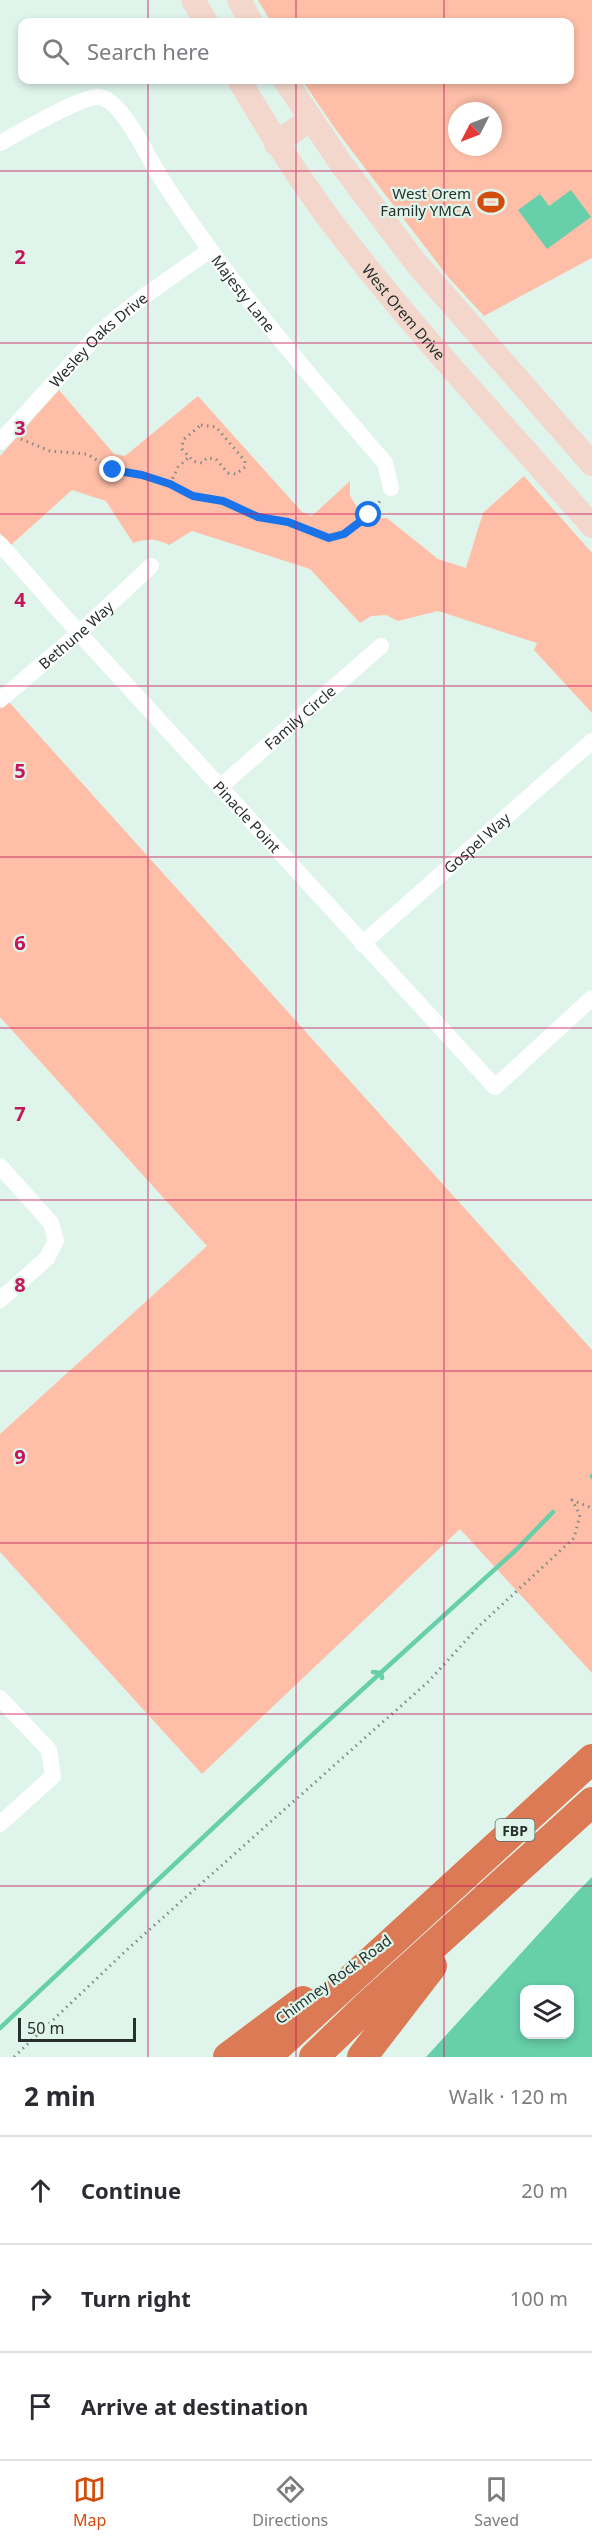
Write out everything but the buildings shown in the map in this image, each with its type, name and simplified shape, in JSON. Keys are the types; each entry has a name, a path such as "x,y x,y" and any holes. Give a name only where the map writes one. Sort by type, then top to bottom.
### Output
{"highway":[{"name":"FBP","path":"439,1901 592,1759"},
{"name":"FBP","path":"480,1905 592,1802"},
{"name":"Chimney Rock Road","path":"228,2057 439,1901"},
{"path":"266,2057 439,1901"},
{"path":"314,2057 368,2005 480,1905"},
{"path":"362,2057 480,1905"}],"main road":[{"path":"193,0 204,18"},
{"path":"239,0 249,18"},
{"name":"West Orem Drive","path":"241,84 276,144 336,228 389,294 592,526"},
{"path":"288,84 362,192 416,263 592,464"},
{"path":"276,144 310,119"}],"street":[{"name":"Majesty Lane","path":"0,143 78,103 99,97 113,103 210,250 296,359 385,463 391,488"},
{"name":"Wesley Oaks Drive","path":"4,437 100,332 143,297 210,250"},
{"name":"Pinacle Point","path":"0,544 362,944 495,1087 592,998"},
{"name":"Bethune Way","path":"0,700 79,633 151,566"},
{"name":"Family Circle","path":"220,787 381,646"},
{"name":"Gospel Way","path":"362,944 592,741"},
{"path":"0,1166 51,1223 56,1241 47,1258 0,1300"},
{"path":"0,1698 49,1750 53,1776 0,1824"}],"path":[{"path":"201,425 216,427 245,461 245,467 237,474 228,473 216,459 207,458 202,463 193,461 189,457 182,449 183,440 201,425"},
{"path":"4,437 50,451 87,454 113,470 142,475 170,484 193,496 223,501 258,517 288,522 329,538 344,534 369,515 391,488"},
{"path":"170,484 178,467 189,457"},
{"path":"14,2057 131,1946 429,1681 479,1626 574,1538 580,1515 572,1500 592,1508"}],"shaded area":[{"name":"West Orem Family YMCA","path":"258,0 592,0 592,258 484,316 448,277 336,130 305,84 574,84 574,18 269,18"},
{"path":"571,190 591,217 547,249 518,210 540,194 549,206"},
{"path":"59,390 114,454 125,456 198,396 302,512 312,516 350,481 350,496 358,509 371,518 387,518 438,559 466,568 483,513 524,476 592,553 592,713 534,650 537,643 438,611 398,621 386,615 371,616 360,623 310,569 192,531 169,545 151,540 133,543 106,501 72,490 11,545 0,533 0,456"},
{"path":"0,692 592,1350 592,1673 460,1529 202,1774 0,1552 0,1434 207,1246 0,1017"},
{"path":"592,1877 592,2057 426,2057 577,1892"}],"waterway":[{"path":"0,2028 310,1737 516,1550 553,1512"},
{"path":"373,1672 381,1673 382,1678"}],"place":[{"name":"West Orem Family YMCA","path":"491,202"}],"route":[{"path":"113,470 142,475 170,484 193,496 223,501 258,517 288,522 329,538 344,534 369,515"}]}
